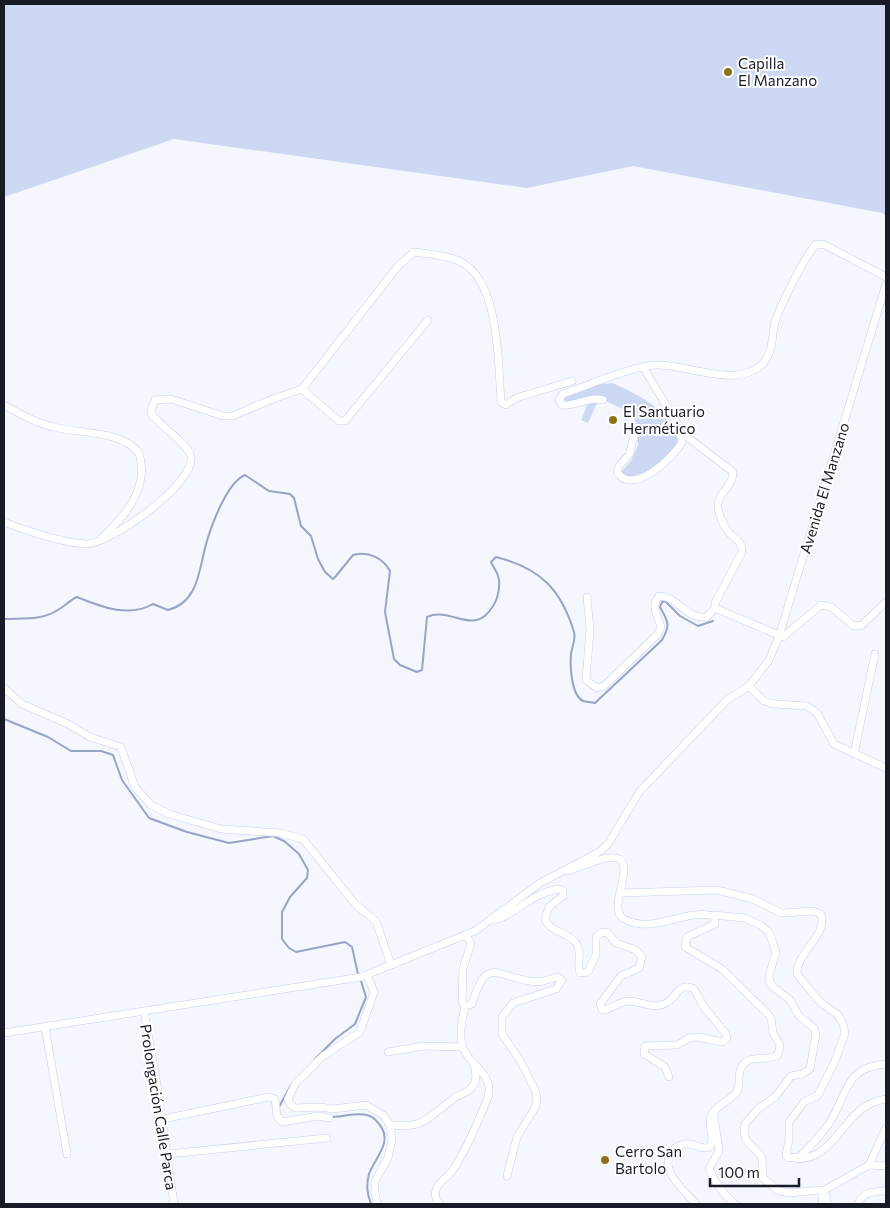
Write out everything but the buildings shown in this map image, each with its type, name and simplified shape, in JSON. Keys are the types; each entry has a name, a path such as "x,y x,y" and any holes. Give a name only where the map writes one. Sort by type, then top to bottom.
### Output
{"street":[{"path":"603,400 594,398 568,406 562,405 559,400 563,394 643,367 669,365 704,374 748,374 757,368 766,361 777,316 816,244 825,245 886,277"},
{"path":"4,522 26,531 86,544 108,538 136,519 175,488 188,472 191,454 152,415 150,410 155,400 171,399 223,416 233,416 302,389 398,266 414,252 458,260 472,269 482,284 494,321 501,402 506,405 516,398 572,381"},
{"name":"Avenida El Manzano","path":"558,872 599,852 608,844 640,791 727,700 749,686 769,660 779,636 886,284"},
{"path":"302,389 339,421 345,421 428,320"},
{"path":"587,597 590,630 586,680 597,688 604,686 657,635 661,627 654,606 659,596 666,596 694,617 707,617 715,608 715,603 742,552 742,547 738,540 727,530 718,507 720,497 734,477 733,472 682,433 643,367"},
{"path":"4,405 21,415 53,427 116,439 128,444 139,453 141,470 135,498 123,517 98,542"},
{"path":"633,429 635,432 630,455 619,466 617,472 620,477 633,480 641,480 676,454 682,442 682,433"},
{"path":"715,608 779,636 788,635 822,605 832,607 854,626 862,625 886,602"},
{"path":"854,754 875,654"},
{"path":"749,686 764,701 774,704 807,706 817,713 834,744 886,768"},
{"path":"4,688 22,704 68,724 90,737 121,746 135,787 151,805 169,814 221,829 280,833 303,839 355,904 376,921 391,965"},
{"path":"4,1034 366,974 466,935 491,920 540,883 558,872 610,857 616,859 624,866 625,873 616,908 618,914 625,920 642,924 712,915 750,920 768,932 776,952 769,976 770,982 774,988 790,1000 799,1016 814,1028 816,1034 810,1068 805,1073 791,1076 775,1097 749,1117 744,1128 745,1137 762,1157 764,1178 777,1190 789,1193 815,1189 823,1191 869,1165 886,1166"},
{"path":"491,920 502,919 530,898 560,888 563,891 563,896 548,907 545,919 550,928 570,938 577,944 580,973 586,974 589,970 596,954 596,937 602,932 608,933 616,943 636,950 642,957 639,968 616,981 600,1004 601,1009 606,1010 626,1001 662,1005 671,1000 681,988 689,986 694,989 704,1007 726,1034 727,1038 722,1042 698,1037 685,1040 677,1045 646,1046 644,1054 665,1067 670,1077"},
{"path":"620,893 717,890 753,899 781,913 813,911 821,914 821,925 799,964 798,974 820,1002 838,1015 843,1024 844,1033 835,1061 818,1094 814,1099 804,1102 789,1122 790,1139 786,1155 789,1158 803,1159 820,1151 838,1137 857,1112 870,1103 886,1099"},
{"path":"696,1204 668,1168 668,1161 672,1152 680,1145 690,1144 703,1149 710,1147 713,1141 710,1122 714,1112 738,1092 740,1086 738,1075 743,1064 753,1059 774,1057 780,1052 770,1018 766,1012 722,970 685,947 688,937 715,924 716,920 712,915"},
{"path":"440,1204 435,1197 436,1188 451,1172 459,1159 471,1137 488,1095 486,1076 463,1047 461,1038 465,1006 462,1000 463,968 471,944 466,935"},
{"path":"465,1006 472,1004 481,979 492,973 500,972 530,981 546,981 557,977 562,980 556,989 513,1003 502,1017 502,1034 521,1062 536,1092 537,1100 535,1108 517,1138 507,1176"},
{"path":"366,974 374,992 363,1027 357,1035 322,1056 295,1084 288,1097 288,1102 295,1108 320,1107 333,1110 366,1105 379,1111 390,1124 392,1133 390,1152 374,1186 378,1204"},
{"name":"Prolongación Calle Parca","path":"144,1011 163,1119 174,1204"},
{"path":"45,1027 67,1154"},
{"path":"388,1052 424,1046 463,1047"},
{"path":"390,1124 402,1126 420,1123 432,1118 451,1100 471,1089 476,1081 474,1063"},
{"path":"795,1159 805,1152 828,1124 850,1082 857,1073 871,1065 886,1064"},
{"path":"163,1119 269,1097 275,1099 277,1116 282,1122 318,1116 329,1118"},
{"path":"714,1112 720,1147 719,1154 709,1169 718,1181 721,1192 735,1204"},
{"path":"869,1165 886,1128"},
{"path":"168,1154 327,1138"},
{"path":"822,1204 823,1191"},
{"path":"823,1191 827,1204"},
{"path":"858,1204 862,1197 868,1193 886,1191"}],"shaded area":[{"path":"4,4 886,4 886,216 882,213 633,166 527,188 174,139 4,197"},
{"path":"612,383 643,398 654,406 672,423 677,432 678,442 674,451 644,474 623,477 620,473 631,461 638,445 636,423 631,413 602,399 570,403 564,400 567,395 601,384"},
{"path":"588,403 597,403 588,423 581,420"}],"waterway":[{"path":"4,619 45,616 77,597 115,610 125,611 144,608 153,604 168,610 178,606 191,594 195,585 207,540 225,497 231,487 245,475 269,491 290,494 294,498 301,526 311,536 318,559 325,572 333,579 353,555 370,555 384,562 390,571 385,612 394,659 400,665 417,672 422,670 427,617 445,615 470,621 478,620 486,615 493,606 499,587 499,579 491,562 496,557 525,567 537,574 547,582 563,604 574,635 571,654 572,680 576,693 583,701 595,703 662,640 667,630 667,620 660,607 662,602 665,601 680,616 698,626 713,621"},
{"path":"4,719 48,737 71,751 101,751 113,755 122,780 149,818 187,832 229,843 273,836 284,841 299,854 308,870 307,878 290,897 282,912 282,939 289,948 296,952 345,942 352,947 358,974"},
{"path":"315,1059 335,1039 355,1024 366,997 361,981"},
{"path":"279,1107 291,1085"},
{"path":"332,1117 358,1114 371,1116 383,1131 384,1143 368,1178 367,1189 371,1204"}],"place":[{"name":"Capilla El Manzano","path":"728,72"},
{"name":"El Santuario Hermético","path":"613,420"},
{"name":"Cerro San Bartolo","path":"605,1160"}]}
